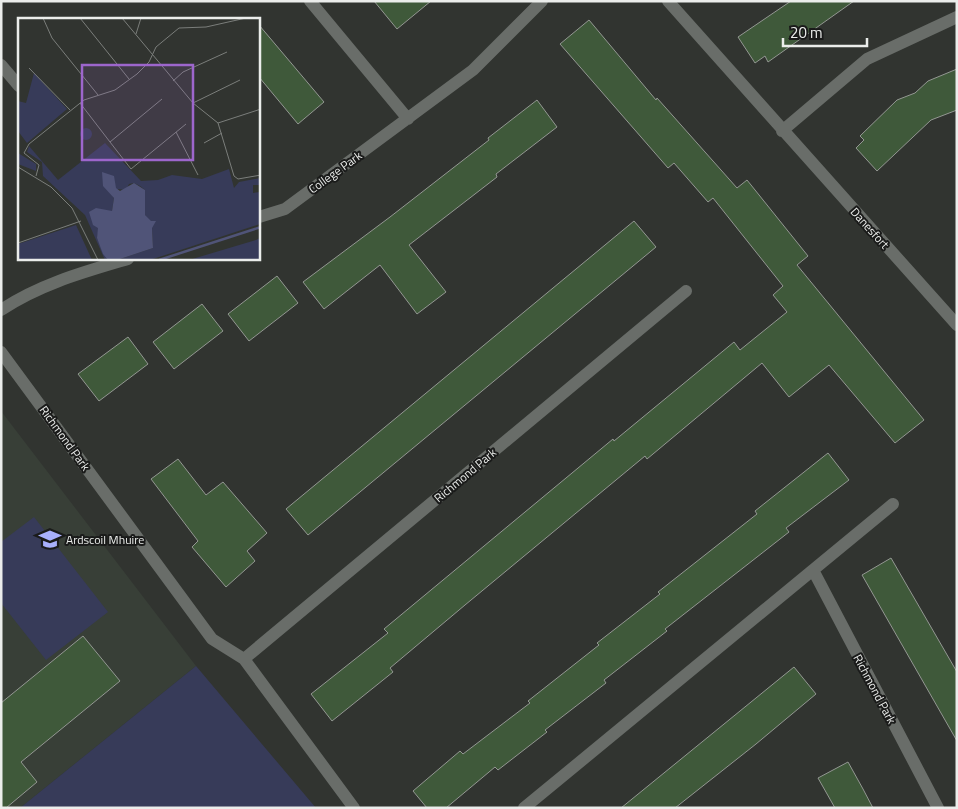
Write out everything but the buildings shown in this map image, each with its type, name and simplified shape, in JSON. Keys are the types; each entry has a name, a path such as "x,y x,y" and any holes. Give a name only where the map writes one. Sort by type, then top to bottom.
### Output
{"street":[{"path":"310,1 408,119"},
{"name":"College Park","path":"260,217 285,208 473,70 542,1"},
{"name":"Danesfort","path":"668,1 957,325"},
{"path":"782,131 867,59 957,17"},
{"path":"1,65 18,85"},
{"path":"1,310 18,299 58,280 125,260"},
{"name":"Richmond Park","path":"244,659 686,291"},
{"name":"Richmond Park","path":"1,352 212,639 244,659 354,808"},
{"path":"524,808 893,504"},
{"name":"Richmond Park","path":"812,570 938,808"}],"shaded area":[{"name":"Ardscoil Mhuire","path":"1,411 196,666 20,808 1,808"},
{"path":"34,517 108,612 46,660 1,603 1,542"},
{"path":"196,666 316,808 20,808"}],"place":[{"name":"Ardscoil Mhuire","path":"50,539"}]}
